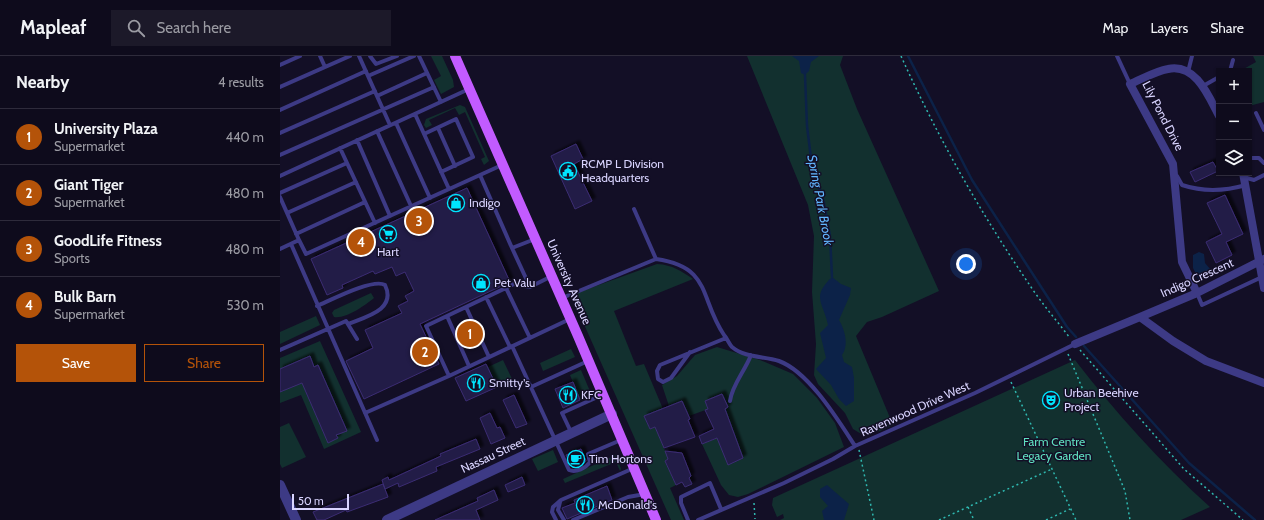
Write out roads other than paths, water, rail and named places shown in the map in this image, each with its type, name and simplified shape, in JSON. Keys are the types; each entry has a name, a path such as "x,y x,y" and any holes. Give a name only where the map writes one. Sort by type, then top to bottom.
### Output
{"main road":[{"name":"University Avenue","path":"455,56 571,318 656,520"}],"street":[{"name":"Lily Pond Drive","path":"1188,72 1179,68 1168,68 1130,84 1173,164 1182,262 1197,293"},
{"path":"1188,72 1203,87 1216,111"},
{"path":"1244,176 1262,262 1264,288"},
{"name":"Indigo Crescent","path":"1072,345 1197,293 1262,262"},
{"path":"1140,317 1173,341 1206,361 1264,383"},
{"name":"Nassau Street","path":"387,520 612,414"},
{"path":"280,484 296,520"}],"lane":[{"path":"280,65 300,56"},
{"path":"320,56 325,67"},
{"path":"280,87 350,56"},
{"path":"359,56 390,125"},
{"path":"370,56 376,64 397,56"},
{"path":"280,110 414,56"},
{"path":"419,56 441,102"},
{"path":"1117,56 1130,84"},
{"path":"1188,72 1192,56"},
{"path":"1231,68 1234,60"},
{"path":"377,96 428,74"},
{"path":"1203,87 1216,79"},
{"path":"280,155 434,87"},
{"path":"280,176 469,89"},
{"path":"280,133 375,91"},
{"path":"1256,112 1264,130"},
{"path":"415,114 449,189"},
{"path":"424,134 456,119 473,157 441,172"},
{"path":"396,123 430,198"},
{"path":"438,128 455,166"},
{"path":"377,131 411,206"},
{"path":"357,140 390,216"},
{"path":"340,148 374,223"},
{"path":"1252,158 1259,158 1264,163"},
{"path":"280,193 347,163"},
{"path":"1173,164 1178,179 1182,185 1190,188 1217,191 1231,190 1246,185"},
{"path":"280,197 306,254 504,165"},
{"path":"1245,176 1254,180 1264,175"},
{"path":"480,176 530,288"},
{"path":"287,213 356,182"},
{"path":"296,234 365,202"},
{"path":"562,298 656,260 634,209"},
{"path":"512,248 535,238"},
{"path":"280,249 299,240"},
{"path":"291,244 377,440"},
{"name":"Ravenwood Drive West","path":"656,260 677,263 692,272 699,281 720,329 733,347 751,356 779,361 794,370 831,409 856,445 976,393 1072,345"},
{"path":"449,376 426,326 514,284 530,288 552,276"},
{"path":"1197,293 1202,305 1262,277"},
{"path":"317,306 370,284 382,283 386,285 389,295 385,306 380,310 348,324"},
{"path":"506,288 530,338"},
{"path":"486,297 571,472 587,466 590,462 588,454 623,439"},
{"path":"466,307 489,357"},
{"path":"447,316 469,366"},
{"path":"365,413 449,376 571,318"},
{"path":"280,350 346,321 357,339"},
{"path":"690,352 671,378 663,382 658,379 657,371 660,365 690,352 726,338"},
{"path":"730,401 731,391 745,370 751,356"},
{"path":"531,387 589,361"},
{"path":"571,433 562,413 603,394"},
{"path":"698,520 791,480 833,459 856,445"},
{"path":"556,520 552,512 553,507 561,500 635,468"},
{"path":"688,520 681,503 681,497 710,483 721,509"},
{"path":"573,520 628,497 646,494"},
{"path":"561,500 558,510 564,520"}],"water":[{"path":"792,56 819,56 811,62 809,71 805,75 801,73 799,61"},
{"path":"1199,252 1204,254 1205,263 1211,270 1208,276 1199,280 1193,268 1193,255"},
{"path":"832,277 841,284 851,288 850,295 839,320 843,328 846,342 842,355 844,362 852,367 854,378 854,401 846,406 839,399 831,385 816,369 826,358 820,333 828,325 820,300 820,295"},
{"path":"827,485 849,504 844,520 824,520 822,511 828,506 820,497 820,489"}],"waterway":[{"path":"908,56 972,180 1067,327 1076,337"},
{"name":"Spring Park Brook","path":"805,75 807,126 812,166 824,203 830,236 832,277"},
{"path":"1084,346 1189,463 1255,520"}],"place":[{"name":"RCMP L Division Headquarters","path":"568,171"},
{"name":"Indigo","path":"456,203"},
{"name":"GoodLife Fitness","path":"419,221"},
{"name":"Hart","path":"388,234"},
{"name":"Bulk Barn","path":"361,242"},
{"name":"Pet Valu","path":"481,283"},
{"name":"University Plaza","path":"470,334"},
{"name":"Giant Tiger","path":"425,352"},
{"name":"Smitty's","path":"476,383"},
{"name":"KFC","path":"568,395"},
{"name":"Urban Beehive Project","path":"1051,400"},
{"name":"Tim Hortons","path":"576,459"},
{"name":"McDonald's","path":"585,505"}],"park label":[{"name":"Farm Centre Legacy Garden","path":"1054,449"}]}
